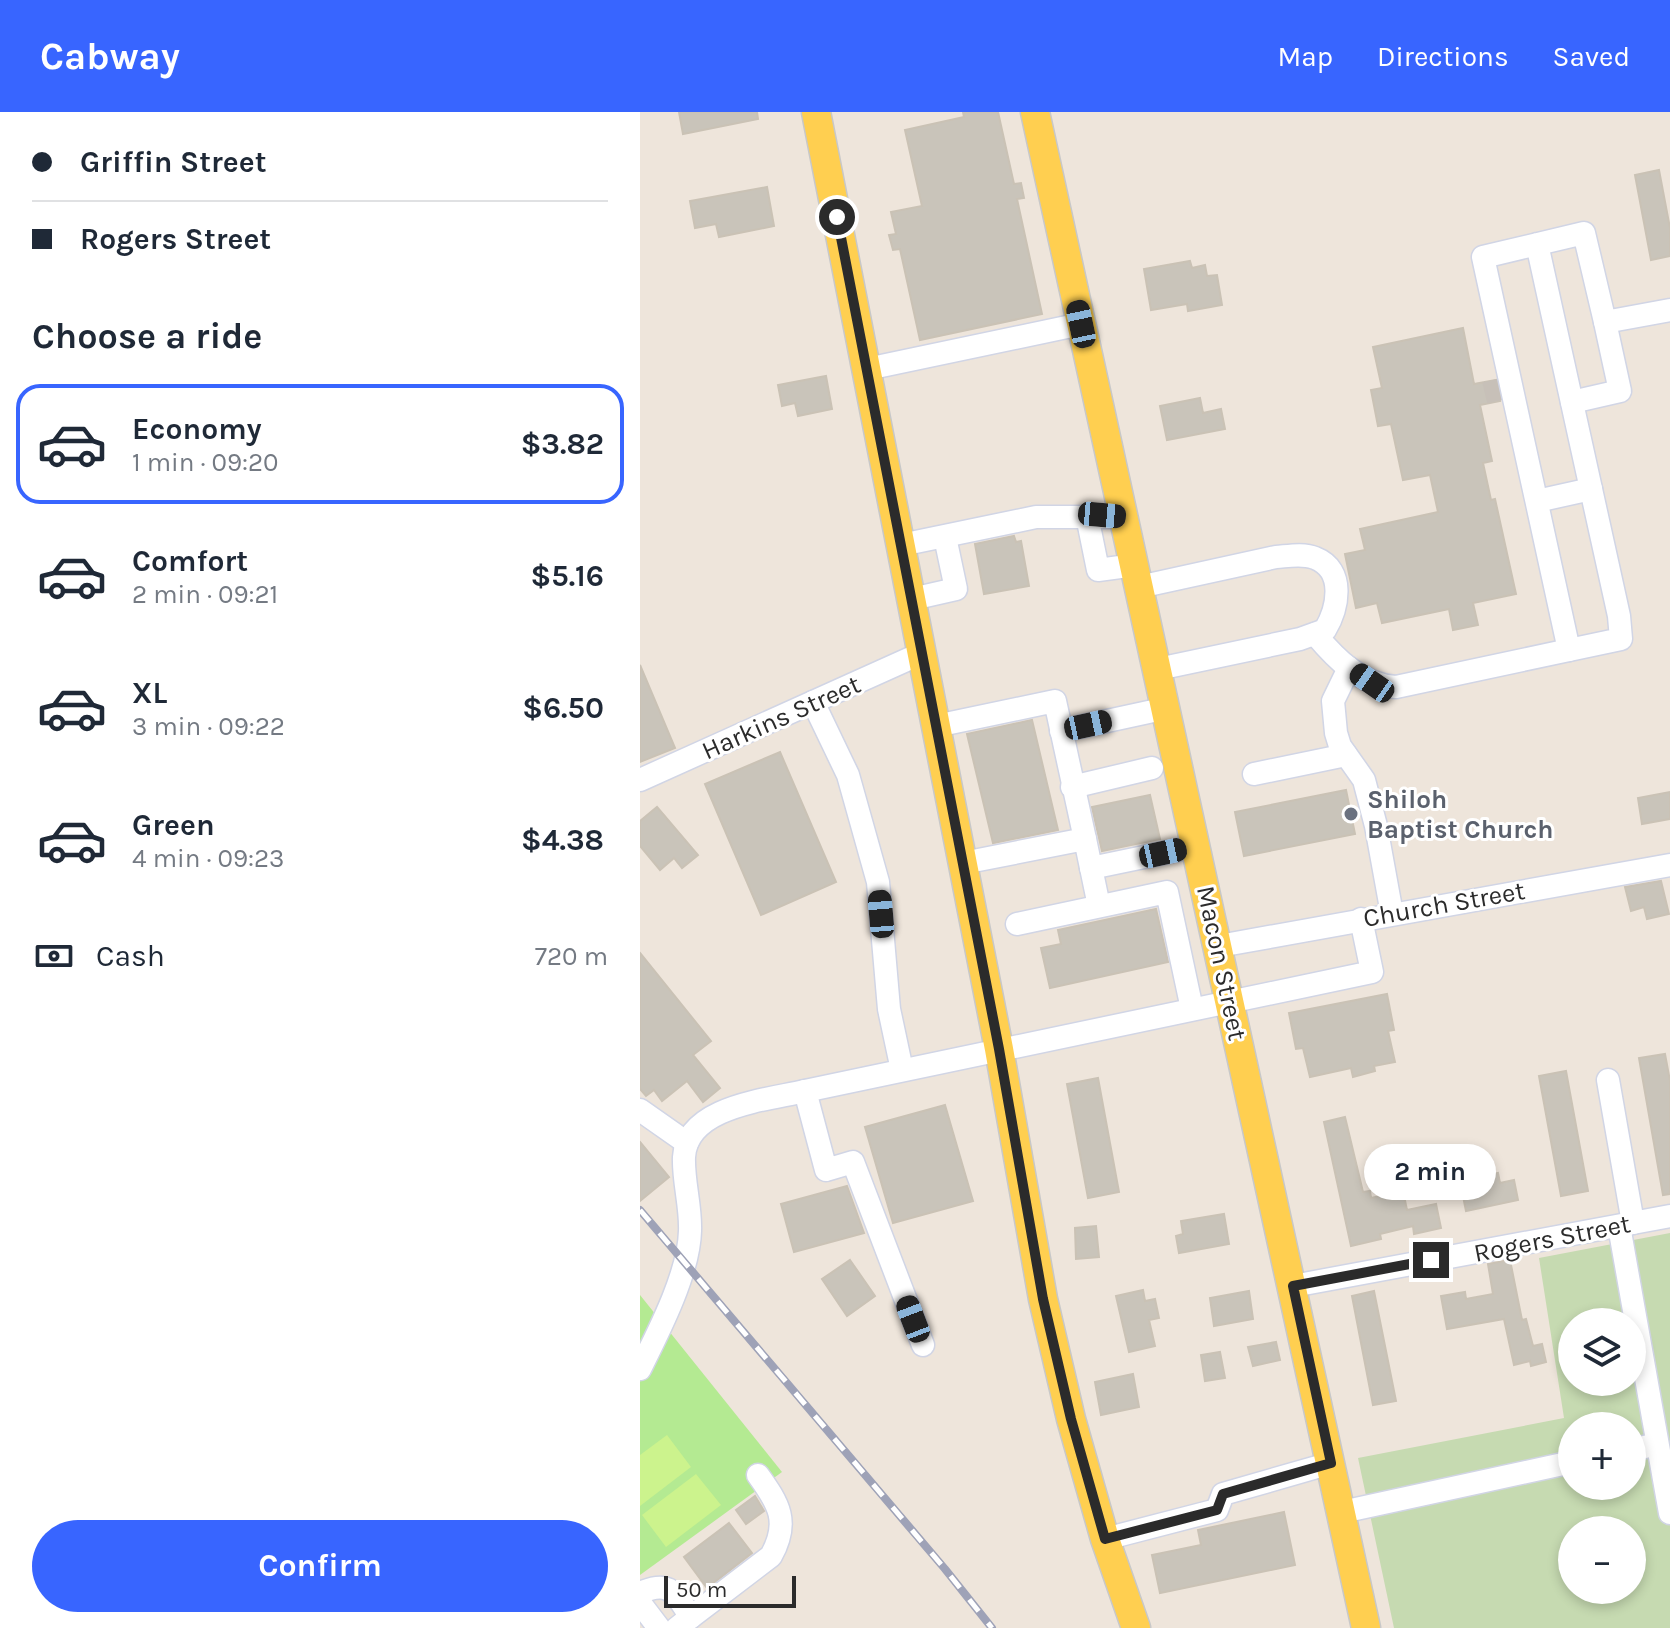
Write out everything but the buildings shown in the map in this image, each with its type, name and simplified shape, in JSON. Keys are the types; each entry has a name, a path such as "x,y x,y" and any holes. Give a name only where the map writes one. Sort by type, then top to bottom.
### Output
{"main road":[{"path":"816,112 999,1049 1043,1299 1071,1419 1105,1539 1136,1628"},
{"name":"Macon Street","path":"1035,112 1366,1628"}],"street":[{"path":"1569,650 1483,257 1584,233 1620,391 1572,402"},
{"path":"1315,634 1335,658 1349,668 1372,683 1396,687 1621,639 1619,616 1537,244"},
{"path":"1605,322 1670,310"},
{"path":"867,369 1081,324"},
{"path":"1505,357 1496,391 1503,409 1519,420"},
{"path":"1537,501 1591,489"},
{"path":"1087,516 1098,570 1137,576 1276,557 1312,557 1329,568 1338,594 1332,620 1325,630 1158,669"},
{"path":"901,545 1036,517 1123,517"},
{"path":"912,599 956,589 945,537"},
{"name":"Harkins Street","path":"640,780 922,653"},
{"path":"1349,668 1333,701 1336,733 1346,755 1364,780 1392,914"},
{"path":"936,726 1055,701 1099,906"},
{"path":"813,702 848,775 878,882 889,1009 902,1070"},
{"path":"1061,731 1167,708"},
{"path":"1254,774 1346,755"},
{"path":"1072,787 1152,768"},
{"path":"963,863 1085,839"},
{"path":"1091,868 1197,846"},
{"name":"Church Street","path":"1219,946 1670,865"},
{"path":"1017,924 1167,892 1204,881"},
{"path":"1167,892 1192,1009"},
{"path":"640,1369 667,1315 690,1232 684,1168 687,1143 696,1129 717,1114 805,1091 1372,972 1361,919"},
{"path":"1608,1080 1657,1444 1670,1510"},
{"path":"805,1091 826,1170 853,1162 923,1345"},
{"path":"640,1110 687,1143"},
{"name":"Rogers Street","path":"1293,1286 1670,1216"},
{"path":"1646,1447 1657,1444"},
{"path":"1105,1539 1217,1510 1223,1494 1331,1463"},
{"path":"1342,1512 1558,1465"},
{"path":"640,1593 661,1587 673,1590 684,1623 771,1556 778,1544 782,1515 758,1475"},
{"path":"640,1603 659,1628"}],"green space":[{"path":"1670,1233 1670,1628 1394,1628 1358,1458 1558,1419 1558,1500 1646,1500 1646,1412 1563,1412 1561,1396 1646,1396 1646,1308 1558,1308 1558,1380 1539,1258"},
{"path":"640,1295 782,1472 640,1575"},
{"path":"667,1435 691,1467 640,1506 640,1455"},
{"path":"696,1474 721,1505 666,1547 642,1515"}],"tunnel":[{"path":"1493,380 1498,401"}],"railway":[{"path":"640,1210 992,1628"}],"place":[{"name":"Shiloh Baptist Church","path":"1351,814"}],"route":[{"path":"837,217 999,1049 1043,1299 1071,1419 1105,1539 1217,1510 1223,1494 1331,1463 1293,1286 1431,1260"}]}
